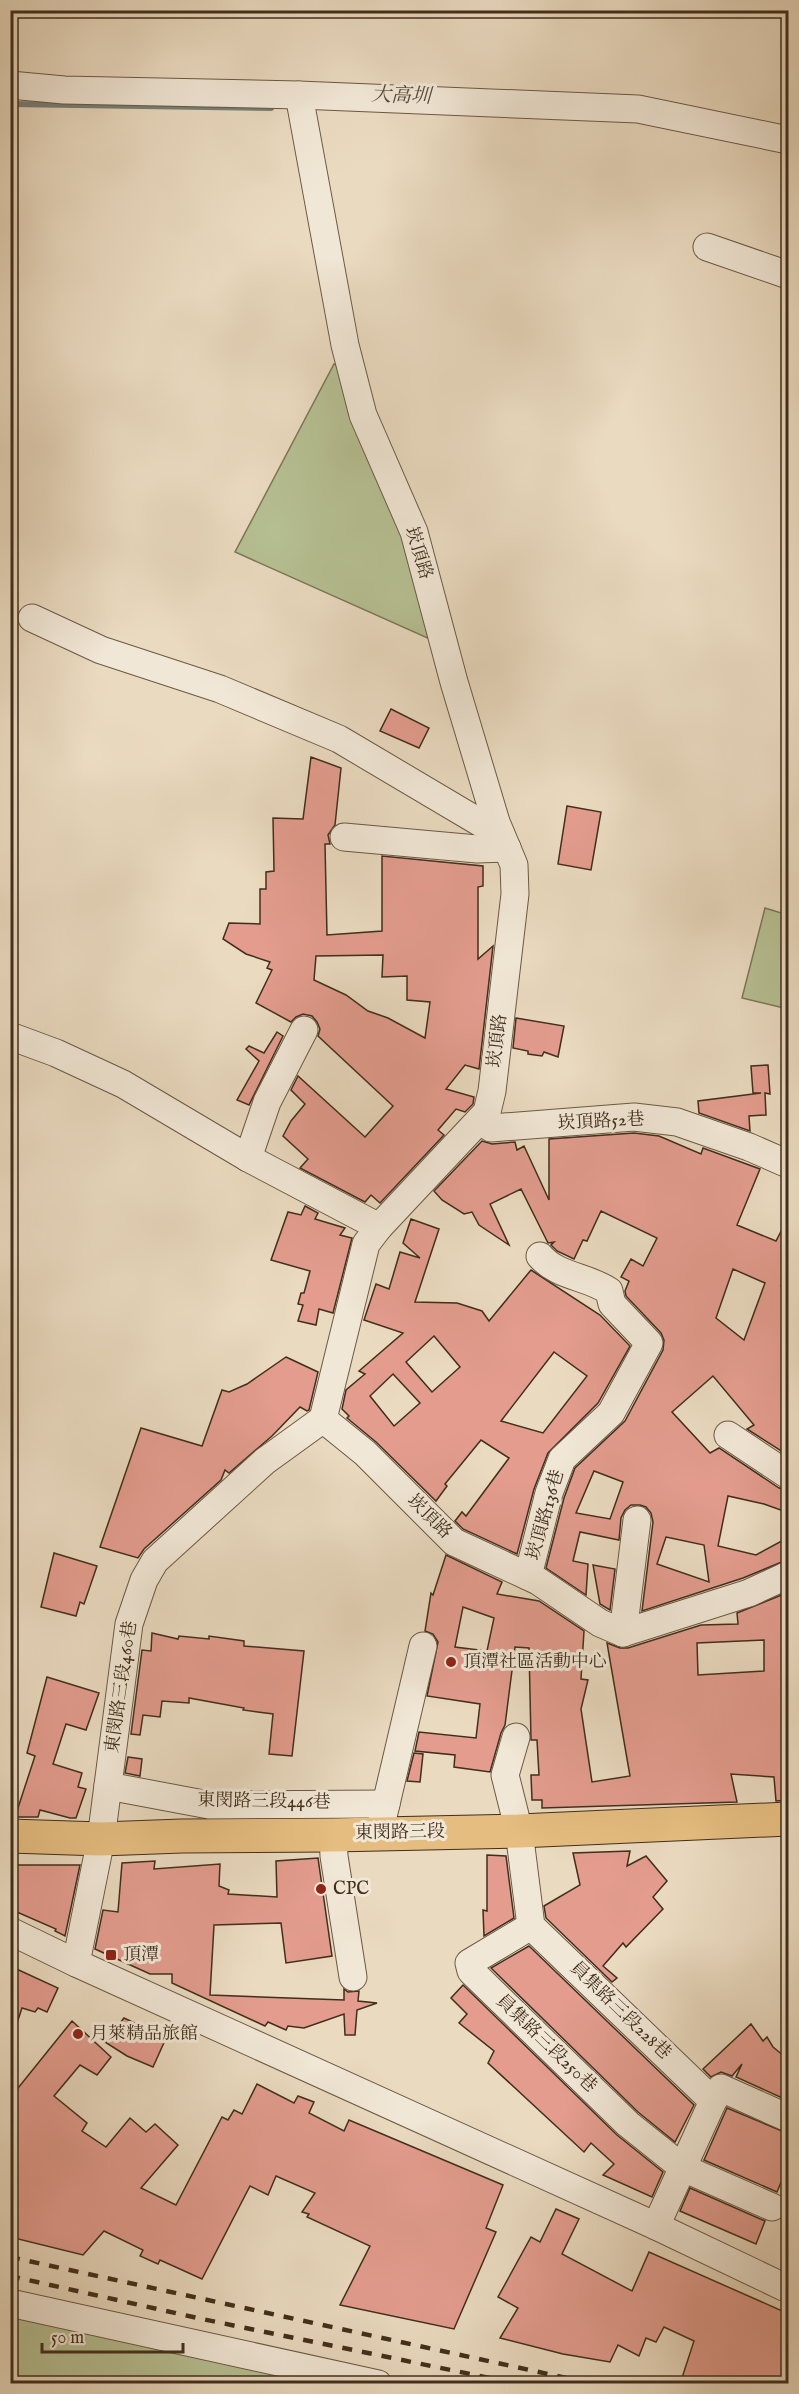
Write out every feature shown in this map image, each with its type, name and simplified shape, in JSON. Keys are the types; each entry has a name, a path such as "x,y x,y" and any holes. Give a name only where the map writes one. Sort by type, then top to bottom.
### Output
{"main road":[{"name":"東閔路三段","path":"10,1836 101,1839 333,1835 383,1819 519,1831 789,1819"}],"street":[{"path":"10,85 64,90 299,95 638,109 789,140"},
{"name":"崁頂路","path":"299,95 345,345 363,415 414,531 454,682 504,841 514,865 515,894 492,1091 487,1112 379,1227 366,1244 323,1419 365,1454 454,1542 528,1576 600,1623 623,1633"},
{"path":"707,247 789,275"},
{"path":"32,618 101,650 220,689 339,739 504,841"},
{"path":"344,837 477,849 504,841"},
{"path":"248,1158 267,1102 304,1030"},
{"path":"10,1036 56,1053 123,1084 248,1158 379,1227"},
{"name":"崁頂路52巷","path":"480,1120 491,1128 634,1117 677,1122 749,1147 789,1164"},
{"name":"崁頂路136巷","path":"528,1576 549,1493 562,1460 610,1413 649,1343 612,1304 609,1291 595,1282 549,1266 540,1256"},
{"name":"東閔路三段460巷","path":"76,1963 101,1839 129,1624 144,1580 155,1561 257,1469 323,1419"},
{"path":"728,1435 789,1474"},
{"path":"637,1520 623,1633 749,1593 789,1575"},
{"path":"383,1819 423,1646"},
{"path":"516,1737 505,1775 519,1831 531,1926"},
{"name":"東閔路三段446巷","path":"108,1786 209,1805 383,1819"},
{"path":"333,1835 334,1856 353,1977"},
{"name":"員集路三段228巷","path":"531,1926 713,2101"},
{"name":"員集路三段250巷","path":"531,1926 469,1963 471,1971 627,2124 683,2168 772,2207"},
{"path":"10,1931 789,2289"},
{"path":"656,2226 721,2088 789,2118"},
{"path":"10,2303 378,2384"}],"green space":[{"path":"334,364 342,367 402,515 432,640 235,552"},
{"path":"765,908 788,915 788,1009 742,998"},
{"path":"11,2316 325,2383 11,2383"}],"building":[{"path":"391,709 429,728 419,748 380,731"},
{"path":"311,757 341,768 335,825 328,835 330,844 325,844 327,935 382,931 382,856 483,866 483,886 478,887 478,959 493,946 479,1069 465,1065 446,1089 474,1097 473,1104 465,1112 456,1109 438,1130 444,1135 380,1203 371,1195 365,1202 300,1168 308,1159 283,1136 291,1121 305,1104 291,1090 298,1076 365,1137 393,1106 318,1036 320,1029 312,1016 303,1014 291,1022 256,1003 272,970 267,968 270,962 246,954 223,939 229,923 260,924 260,889 266,889 266,872 274,871 273,818 303,819","holes":["383,955 382,977 407,976 407,1000 430,1002 425,1038 388,1018 368,1011 346,995 314,980 316,956"]},
{"path":"567,806 601,812 591,870 558,864"},
{"path":"516,1018 564,1026 558,1057 544,1052 542,1056 528,1054 528,1051 513,1048"},
{"path":"277,1032 283,1036 249,1105 237,1100 259,1061 246,1049 249,1046 264,1053"},
{"path":"768,1065 770,1094 765,1093 766,1115 749,1116 750,1131 699,1113 698,1101 761,1093 753,1093 751,1066"},
{"path":"634,1133 659,1136 701,1154 703,1148 760,1169 737,1225 776,1241 789,1216 789,1264 781,1286 788,1288 782,1303 789,1304 789,1415 785,1432 789,1433 789,1456 747,1429 754,1425 713,1376 672,1412 710,1453 719,1448 779,1488 789,1490 789,1513 764,1504 728,1496 718,1546 756,1555 789,1537 789,1559 743,1578 642,1611 653,1522 651,1513 646,1507 631,1505 621,1518 619,1540 580,1532 573,1561 588,1564 586,1595 546,1568 564,1498 575,1468 625,1421 663,1350 664,1340 661,1333 626,1296 625,1291 629,1281 621,1277 631,1259 643,1266 657,1238 601,1211 587,1241 583,1240 574,1259 557,1251 551,1245 554,1242 548,1243 521,1189 490,1204 509,1245 479,1225 472,1212 464,1214 442,1200 434,1191 482,1141 492,1144 515,1142 517,1150 524,1146 549,1200 549,1139","holes":["733,1269 765,1283 744,1340 716,1318","594,1471 623,1482 610,1519 576,1513","666,1537 704,1545 709,1582 657,1564"]},
{"path":"305,1206 318,1213 315,1219 345,1228 340,1235 352,1238 333,1313 319,1309 316,1325 298,1321 303,1305 298,1304 301,1293 304,1293 310,1271 271,1260 288,1212 301,1215"},
{"path":"411,1219 439,1229 415,1302 457,1303 482,1311 489,1321 531,1270 600,1315 630,1346 598,1403 548,1453 534,1489 517,1554 463,1529 455,1521 462,1512 466,1516 509,1458 481,1440 445,1484 447,1486 436,1501 376,1442 347,1418 349,1416 342,1409 346,1390 365,1374 359,1371 403,1333 364,1320 376,1284 389,1289 400,1252 420,1258 403,1243","holes":["434,1336 460,1367 432,1392 406,1362","554,1352 587,1376 543,1433 501,1421","393,1374 420,1403 394,1426 370,1396"]},
{"path":"286,1357 318,1372 309,1410 300,1407 272,1436 229,1473 225,1470 221,1480 144,1549 138,1558 100,1547 141,1428 202,1446 222,1390 229,1392 247,1384"},
{"path":"54,1553 97,1566 84,1604 80,1602 76,1616 41,1607"},
{"path":"446,1555 502,1582 497,1594 539,1601 584,1631 581,1679 588,1680 581,1709 592,1782 630,1776 607,1643 620,1648 628,1648 701,1625 738,1624 737,1613 789,1592 789,1800 776,1801 774,1777 731,1774 737,1802 542,1808 542,1800 532,1800 531,1775 539,1775 537,1740 531,1740 529,1648 515,1647 505,1725 490,1772 454,1767 455,1755 415,1751 419,1732 476,1738 480,1704 427,1696 438,1642 433,1634 425,1631 431,1593 433,1595","holes":["463,1607 494,1618 487,1651 455,1647","764,1640 764,1671 698,1675 697,1643"]},
{"path":"593,1565 615,1569 610,1610 600,1604"},
{"path":"152,1633 178,1639 179,1636 209,1639 209,1636 244,1641 244,1646 304,1651 292,1756 269,1754 273,1714 189,1698 189,1703 162,1701 160,1717 143,1715 140,1735 131,1734 142,1650 151,1651"},
{"path":"47,1677 99,1693 86,1730 66,1724 53,1764 82,1773 78,1787 86,1789 76,1818 40,1810 38,1817 15,1817 35,1756 27,1753"},
{"path":"414,1753 423,1754 420,1782 407,1781"},
{"path":"128,1757 142,1759 140,1776 125,1773"},
{"path":"630,1851 627,1866 646,1856 667,1881 653,1897 663,1909 626,1947 623,1943 603,1966 617,1978 612,1982 546,1918 544,1906 580,1885 573,1853"},
{"path":"487,1855 506,1856 514,1918 484,1936 483,1910 487,1911"},
{"path":"318,1858 332,1956 286,1963 281,1923 214,1925 210,1995 344,2000 344,1989 348,1992 359,1991 358,2001 377,2003 357,2010 355,2035 345,2035 344,2014 304,2028 288,2026 286,2030 268,2022 265,2026 172,1983 172,1974 150,1974 95,1949 103,1910 118,1912 122,1863 155,1861 154,1869 220,1864 219,1886 229,1890 228,1894 277,1897 276,1861"},
{"path":"10,1865 80,1865 65,1936 55,1931 56,1929 10,1909"},
{"path":"529,1946 694,2105 675,2142 638,2112 491,1968"},
{"path":"10,1966 58,1988 47,2012 38,2008 35,2012 22,2008 13,2035 10,2035"},
{"path":"463,1985 617,2135 663,2172 652,2197 603,2175 614,2164 591,2143 584,2152 488,2063 494,2051 459,2023 467,2014 451,1998"},
{"path":"124,2018 166,2038 153,2067 127,2056 105,2042"},
{"path":"72,2021 111,2057 97,2075 80,2065 54,2096 87,2123 82,2131 106,2147 130,2118 146,2132 155,2124 178,2145 141,2188 176,2205 222,2117 228,2120 234,2110 242,2114 257,2084 294,2103 298,2096 314,2102 309,2113 344,2131 349,2120 503,2185 486,2228 496,2232 454,2329 340,2305 370,2246 307,2217 309,2214 302,2212 315,2193 276,2176 268,2195 250,2186 202,2279 160,2260 158,2264 140,2256 143,2250 104,2231 83,2255 10,2237 10,2098"},
{"path":"751,2024 763,2041 767,2037 773,2047 789,2060 789,2101 736,2077 742,2064 732,2076 721,2072 711,2077 703,2069"},
{"path":"727,2108 789,2134 789,2163 777,2192 704,2160"},
{"path":"690,2188 765,2221 756,2244 680,2211"},
{"path":"556,2209 579,2219 562,2254 632,2291 649,2252 789,2314 789,2384 680,2384 694,2341 664,2327 656,2342 646,2338 639,2356 618,2345 610,2362 563,2354 500,2338 518,2308 498,2297 531,2237 540,2242"}],"waterway":[{"name":"大高圳","path":"10,104 271,108"}],"railway":[{"path":"10,2257 594,2384"},
{"path":"10,2276 202,2319 519,2384"}],"place":[{"name":"頂潭社區活動中心","path":"451,1662"},
{"name":"CPC","path":"321,1889"},
{"name":"頂潭","path":"111,1955"},
{"name":"月萊精品旅館","path":"78,2034"}]}
